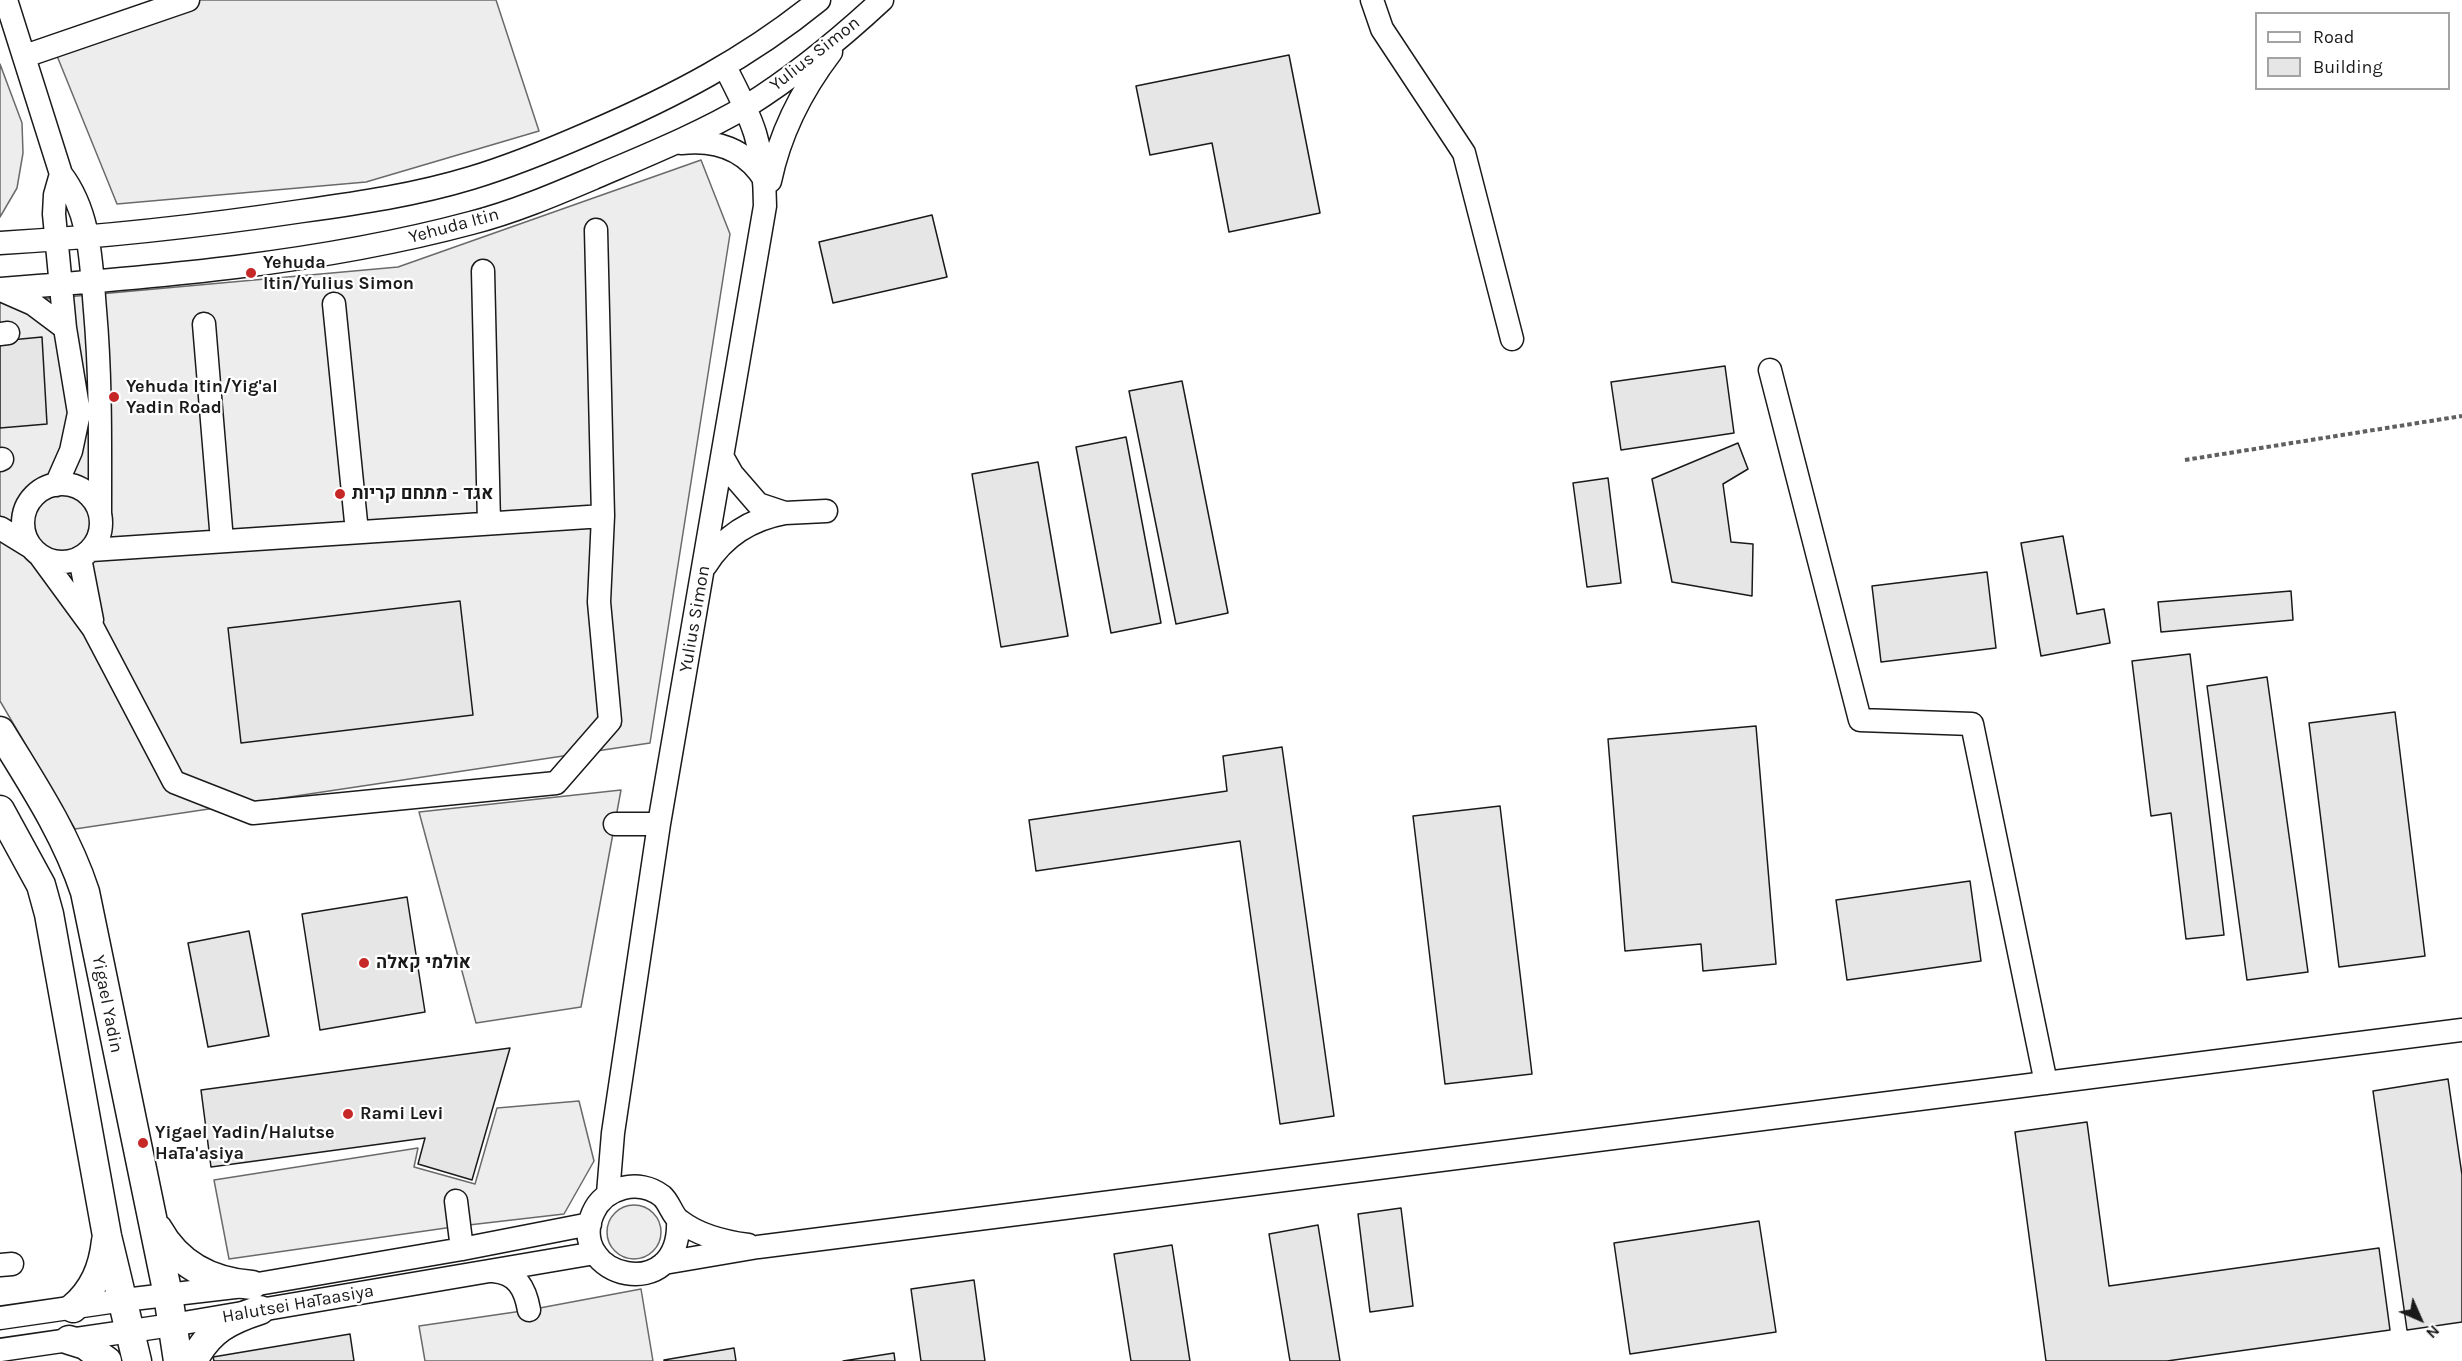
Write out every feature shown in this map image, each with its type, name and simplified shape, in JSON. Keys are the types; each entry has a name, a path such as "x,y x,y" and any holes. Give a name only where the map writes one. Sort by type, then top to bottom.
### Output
{"main road":[{"name":"Yigael Yadin","path":"0,731 51,816 85,892 168,1295 178,1361"},
{"path":"0,810 41,885 49,914 107,1236 137,1361"},
{"path":"152,1220 162,1237 183,1261 256,1297 207,1340 193,1361"},
{"path":"73,1308 86,1296 96,1280 103,1263 107,1236"},
{"path":"69,1340 85,1345 107,1361"}],"street":[{"path":"6,0 61,174 73,190 88,237 100,374 100,519 98,539 85,554 93,628"},
{"path":"25,56 188,0"},
{"path":"0,243 58,240 219,224 393,197 470,178 537,156 641,111 726,67 819,0"},
{"name":"Yulius Simon","path":"746,106 850,28 882,0"},
{"path":"1372,0 1382,29 1464,153 1512,339"},
{"path":"765,206 775,160 789,122 806,88 850,28"},
{"name":"Yulius Simon","path":"608,1194 613,1133 659,824 765,206 761,148 746,106 726,67"},
{"name":"Yehuda Itin","path":"0,289 229,267 392,243 474,223 536,202 660,150 746,106"},
{"path":"660,150 681,142 715,142 750,162 765,180"},
{"path":"56,484 71,450 79,413 65,328 54,214 55,195 61,174"},
{"path":"154,545 100,519 95,502 78,488 67,484 56,484 43,489 33,498 23,522 25,536 93,628 174,782 254,813 556,783 610,721 599,602 603,516 596,230"},
{"path":"483,271 489,523"},
{"path":"0,289 33,304 65,328"},
{"path":"334,304 357,532"},
{"path":"204,324 222,541"},
{"path":"1770,370 1860,720 1972,724 2046,1083"},
{"path":"723,458 732,474 758,504 785,513"},
{"path":"703,568 721,544 733,534 755,522 785,513 826,511"},
{"path":"0,517 25,513"},
{"path":"0,528 54,562 67,562 85,554 154,545 603,516"},
{"path":"615,824 659,824"},
{"path":"664,1263 676,1246 678,1220 672,1206 661,1195 648,1188 633,1186 618,1189 599,1202 590,1224 590,1239 595,1253 612,1270 636,1283 664,1263 758,1247 2462,1029"},
{"path":"613,1133 617,1149 623,1159 648,1188"},
{"path":"456,1201 462,1249"},
{"path":"678,1220 716,1237 758,1247"},
{"name":"Halutsei HaTaasiya","path":"0,1350 172,1325 256,1297 462,1249 590,1224"},
{"name":"Halutsei HaTaasiya","path":"0,1318 168,1295 256,1297 491,1271 595,1253"},
{"path":"491,1271 504,1272 516,1279 523,1287 529,1310"}],"path":[{"path":"2185,460 2462,416"}],"shaded area":[{"path":"188,0 496,0 539,131 366,182 117,204 53,46"},
{"path":"0,64 22,123 23,153 17,188 0,217"},
{"path":"701,160 730,234 650,743 75,829 0,701 0,303 398,267"},
{"path":"621,790 581,1007 476,1023 419,812"},
{"path":"579,1101 594,1161 564,1214 460,1226 229,1259 214,1180 418,1148 414,1167 475,1184 497,1108"},
{"path":"634,1205 644,1207 653,1213 659,1222 661,1232 659,1242 653,1251 644,1257 634,1259 624,1257 615,1251 609,1242 607,1232 609,1222 615,1213 624,1207"},
{"path":"641,1289 653,1361 425,1361 419,1326 529,1310"}],"building":[{"path":"1289,55 1320,213 1229,232 1212,143 1150,155 1136,86"},
{"path":"932,215 947,277 833,303 819,242"},
{"path":"42,337 47,424 0,428 0,341"},
{"path":"1725,366 1734,433 1621,450 1611,382"},
{"path":"1182,381 1228,613 1176,624 1129,391"},
{"path":"1126,437 1161,623 1111,633 1076,447"},
{"path":"1738,443 1748,469 1723,484 1731,542 1753,544 1752,596 1672,582 1652,479"},
{"path":"1038,462 1068,636 1001,647 972,474"},
{"path":"1608,478 1621,583 1587,587 1573,483"},
{"path":"2063,536 2077,614 2104,609 2110,643 2041,656 2021,543"},
{"path":"1987,572 1996,648 1881,662 1872,586"},
{"path":"2291,591 2293,620 2161,632 2158,602"},
{"path":"460,601 473,715 241,743 228,628"},
{"path":"2190,654 2224,935 2186,939 2171,813 2151,816 2132,661"},
{"path":"2267,677 2308,972 2247,980 2207,686"},
{"path":"2395,712 2425,956 2339,967 2309,723"},
{"path":"1756,726 1776,964 1703,971 1701,944 1625,951 1608,739"},
{"path":"1282,747 1334,1116 1280,1124 1240,841 1036,871 1029,820 1227,791 1223,756"},
{"path":"1500,806 1532,1074 1445,1084 1413,816"},
{"path":"1970,881 1981,961 1847,980 1836,900"},
{"name":"אולמי קאלה","path":"407,897 425,1012 320,1030 302,914"},
{"path":"249,931 269,1036 208,1047 188,943"},
{"name":"Rami Levi","path":"510,1048 472,1180 418,1164 425,1138 211,1167 201,1090"},
{"path":"2448,1079 2462,1175 2462,1322 2407,1330 2373,1091"},
{"path":"2087,1122 2109,1286 2379,1248 2390,1330 2167,1361 2046,1361 2015,1132"},
{"path":"1401,1208 1413,1306 1370,1312 1358,1214"},
{"path":"1759,1221 1776,1332 1630,1354 1614,1243"},
{"path":"1318,1225 1340,1361 1290,1361 1269,1234"},
{"path":"1172,1245 1190,1361 1131,1361 1114,1254"},
{"path":"974,1280 985,1361 921,1361 911,1289"},
{"path":"350,1334 354,1361 214,1361 213,1357"},
{"path":"734,1348 736,1361 664,1361 664,1360"},
{"path":"894,1353 895,1361 843,1361"}],"place":[{"name":"Yehuda Itin/Yulius Simon","path":"251,273"},
{"name":"Yehuda Itin/Yig'al Yadin Road","path":"114,397"},
{"name":"אגד - מתחם קריות","path":"340,494"},
{"name":"אולמי קאלה","path":"364,963"},
{"name":"Rami Levi","path":"348,1114"},
{"name":"Yigael Yadin/Halutse HaTa'asiya","path":"143,1143"}]}
